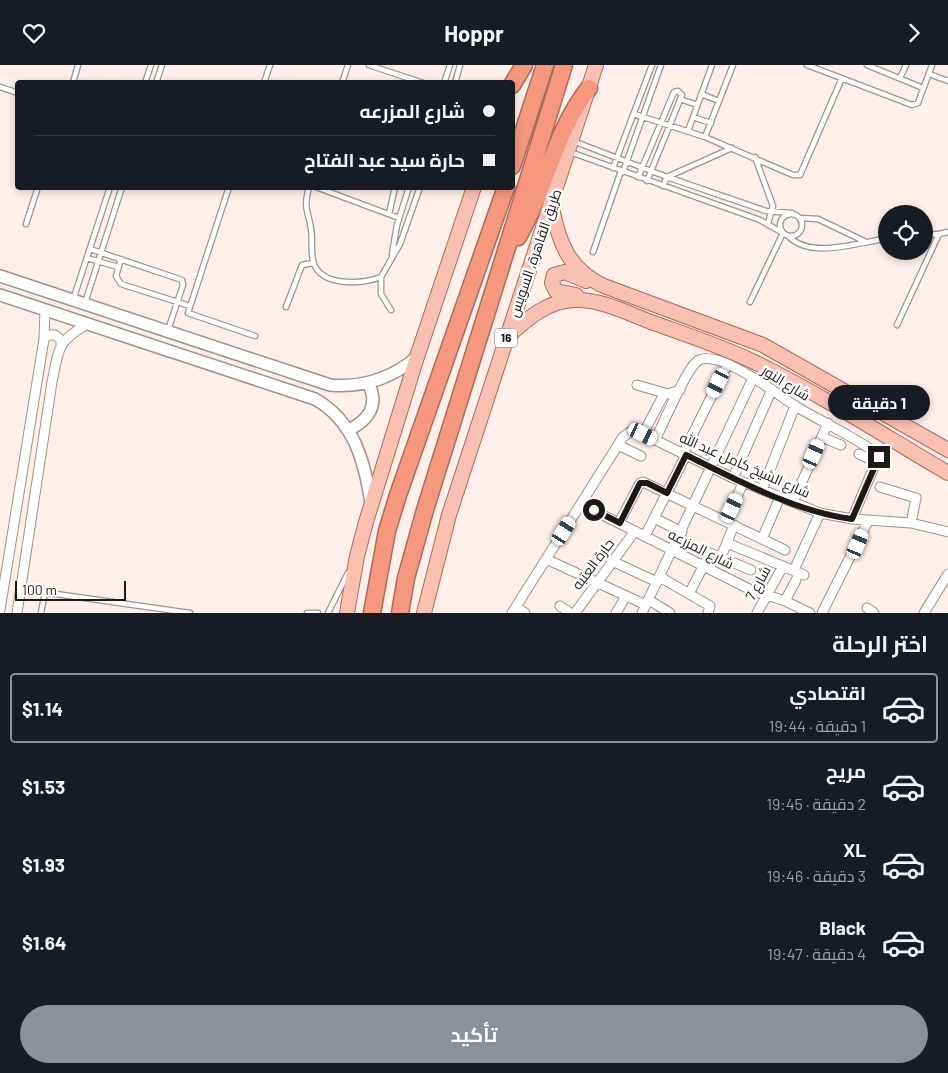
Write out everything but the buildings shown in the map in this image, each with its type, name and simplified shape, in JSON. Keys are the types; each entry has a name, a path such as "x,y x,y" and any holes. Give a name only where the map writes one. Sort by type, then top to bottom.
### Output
{"highway":[{"path":"515,80 524,65"},
{"path":"515,158 545,65"},
{"name":"طريق القاهرة, السويس","path":"400,613 415,543 564,65"},
{"name":"16","path":"506,255 530,216 568,118 589,88"},
{"path":"372,613 387,531 404,477 505,190"}],"main road":[{"path":"510,80 515,65"},
{"name":"طريق القاهرة, السويس","path":"424,613 449,515 596,65"},
{"path":"347,613 357,556 371,505 417,357 473,190"},
{"path":"551,205 557,233 567,256 577,269 596,283"},
{"path":"948,450 763,345 596,283 582,280 562,271 554,275 552,280 554,289 558,292 580,296 726,349 800,387 948,473"},
{"path":"506,337 534,313 550,305 575,300 592,301"}],"street":[{"path":"0,276 330,385 368,383 399,371 417,357"},
{"path":"0,295 86,325 315,399 328,407 348,429 365,467 371,505"},
{"path":"0,610 44,339 45,310"},
{"path":"61,345 69,335 86,325"},
{"path":"17,613 52,382 61,345 61,340 56,335 48,335 44,339"},
{"name":"شارع النور","path":"680,390 691,367 698,361 707,359 727,365 772,389 795,406 828,423 878,454 877,460"},
{"path":"645,536 727,365"},
{"path":"646,606 753,378"},
{"path":"348,429 363,422 371,410 373,396 368,383"},
{"path":"637,385 672,394 680,390"},
{"path":"733,478 772,389"},
{"path":"656,440 680,390"},
{"path":"525,613 514,610 581,503 621,441 635,432 643,434 664,393"},
{"path":"762,491 795,406"},
{"path":"793,502 828,423"},
{"name":"شارع الشيخ كامل عبد الله","path":"643,434 743,483 820,513 868,521 911,523 948,531"},
{"path":"822,437 841,445"},
{"path":"621,441 641,457"},
{"path":"852,519 877,460 859,454"},
{"path":"620,523 642,482 785,550"},
{"path":"721,557 743,483"},
{"path":"880,487 916,499 911,523"},
{"path":"762,539 780,497"},
{"name":"شارع المزرعه","path":"581,503 750,589 788,602 810,613"},
{"path":"787,613 788,602 820,513"},
{"path":"654,518 682,532"},
{"path":"822,613 868,521"},
{"name":"حارة العتبه","path":"574,613 635,531"},
{"path":"726,543 783,566 798,575"},
{"path":"689,594 709,553 751,570"},
{"path":"546,559 646,606 670,613"},
{"path":"612,561 689,594 710,606 708,613"},
{"name":"شارع 7","path":"757,613 783,566"},
{"path":"924,613 948,574"},
{"path":"616,613 626,596"},
{"path":"560,606 570,613"}],"lane":[{"path":"74,80 78,65"},
{"path":"146,80 151,65"},
{"path":"157,80 162,65"},
{"path":"265,80 270,65"},
{"path":"343,80 348,65"},
{"path":"369,65 414,80"},
{"path":"445,80 450,65"},
{"path":"456,80 460,65"},
{"path":"613,168 652,65"},
{"path":"593,252 644,117 661,65"},
{"path":"688,131 712,65"},
{"path":"807,65 912,105 918,103 932,65"},
{"path":"866,65 923,88"},
{"path":"900,78 906,65"},
{"path":"705,137 731,66"},
{"path":"649,73 657,76"},
{"path":"929,74 948,81"},
{"path":"634,114 705,137 793,175 800,175 842,78"},
{"path":"0,87 15,92"},
{"path":"638,177 676,91 682,95 647,181"},
{"path":"702,94 719,101"},
{"path":"680,99 697,105"},
{"path":"693,117 711,123"},
{"path":"570,146 617,157 667,177 773,212 792,213 800,218 818,219 865,241"},
{"path":"570,146 613,168 768,223 798,243 815,247 838,247 878,240"},
{"path":"663,186 667,177 732,148"},
{"path":"755,157 773,205 773,212 768,223"},
{"path":"26,224 37,190"},
{"path":"73,300 109,190"},
{"path":"85,304 121,190"},
{"path":"228,190 188,313 256,336"},
{"path":"308,190 304,205 311,227 313,263 320,274 332,280 361,282 381,277"},
{"path":"324,190 399,217"},
{"path":"389,214 394,190"},
{"path":"392,258 399,217 408,190"},
{"path":"391,310 384,302 381,294 381,277 407,227 419,190"},
{"path":"783,233 780,229 780,220 783,216 792,213"},
{"path":"788,236 796,235 801,229 800,218"},
{"path":"933,234 948,232"},
{"path":"750,301 783,233"},
{"path":"897,325 939,234"},
{"path":"90,249 182,280 183,285 168,331"},
{"path":"87,258 118,267"},
{"path":"121,259 116,276 121,284 190,306"},
{"path":"286,307 302,265 313,263"},
{"path":"328,613 357,556"},
{"path":"21,589 158,611 190,613"},
{"path":"41,613 45,592"},
{"path":"307,613 318,613"}],"route":[{"path":"594,510 620,523 640,483 647,483 667,493 686,455 762,491 820,513 852,519 879,457"}]}
